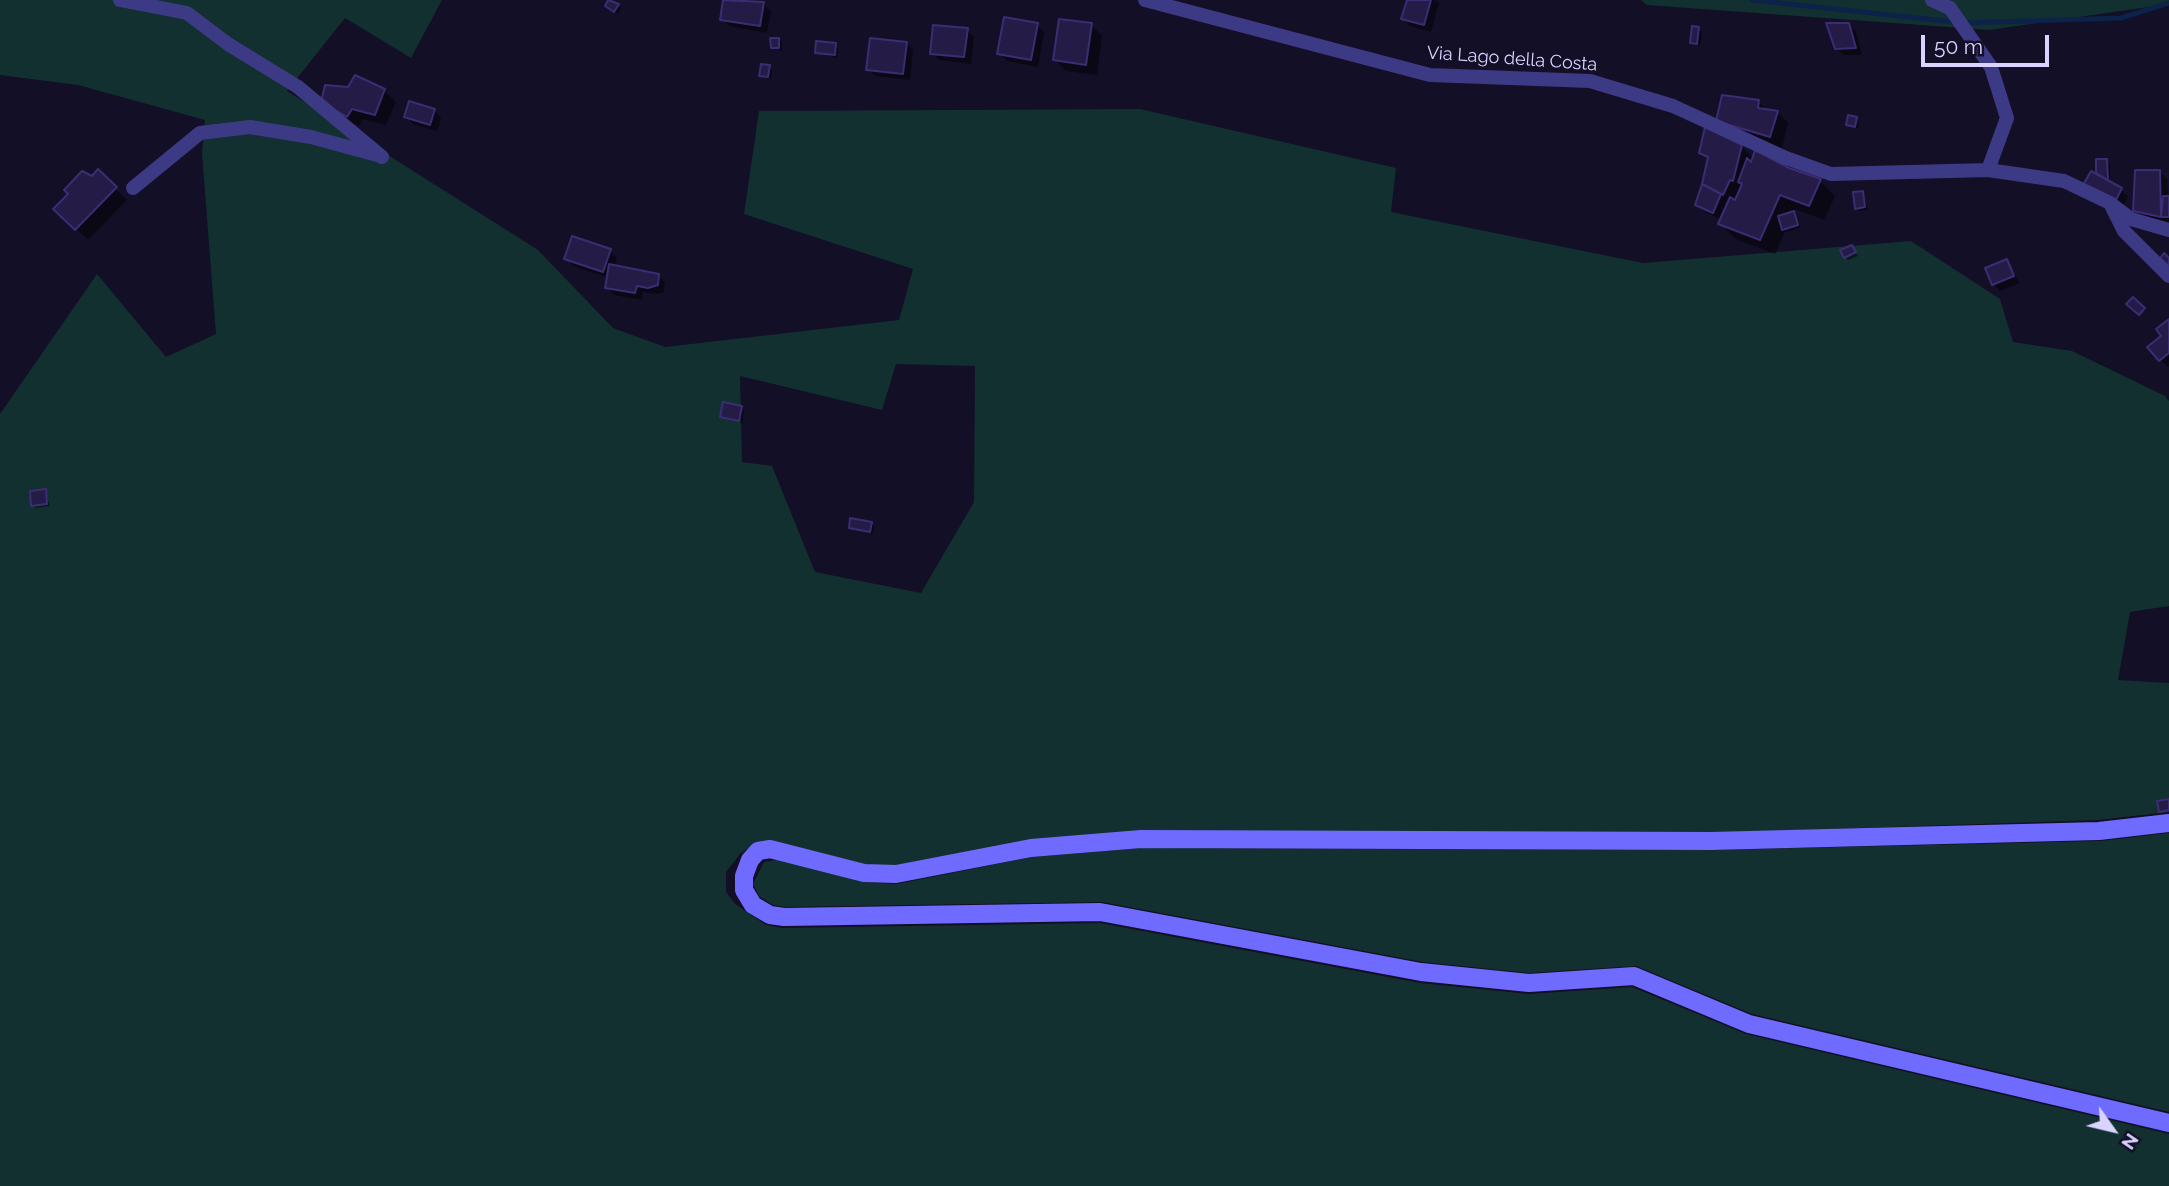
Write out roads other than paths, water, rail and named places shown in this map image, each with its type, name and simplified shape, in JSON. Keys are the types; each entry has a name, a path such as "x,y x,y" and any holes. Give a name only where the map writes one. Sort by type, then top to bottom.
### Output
{"main road":[{"path":"2169,823 2099,831 1711,841 1141,839 1031,848 896,874 864,873 770,849 758,851 750,860 744,876 744,890 753,905 770,915 784,917 1100,912 1422,972 1529,983 1634,976 1749,1024 2169,1123"}],"street":[{"path":"120,0 187,13 228,44 298,87 382,157 311,137 250,127 200,133 134,188"},
{"name":"Via Lago della Costa","path":"1145,0 1430,75 1590,81 1673,106 1786,158 1831,174 1987,170 2064,181 2110,202 2131,219 2169,230"},
{"path":"1931,0 1952,11 1991,67 2007,118 1987,170"},
{"path":"2110,202 2124,231 2169,276"}],"waterway":[{"path":"1752,0 1955,22"},
{"path":"1965,23 2121,18 2169,3"}]}
